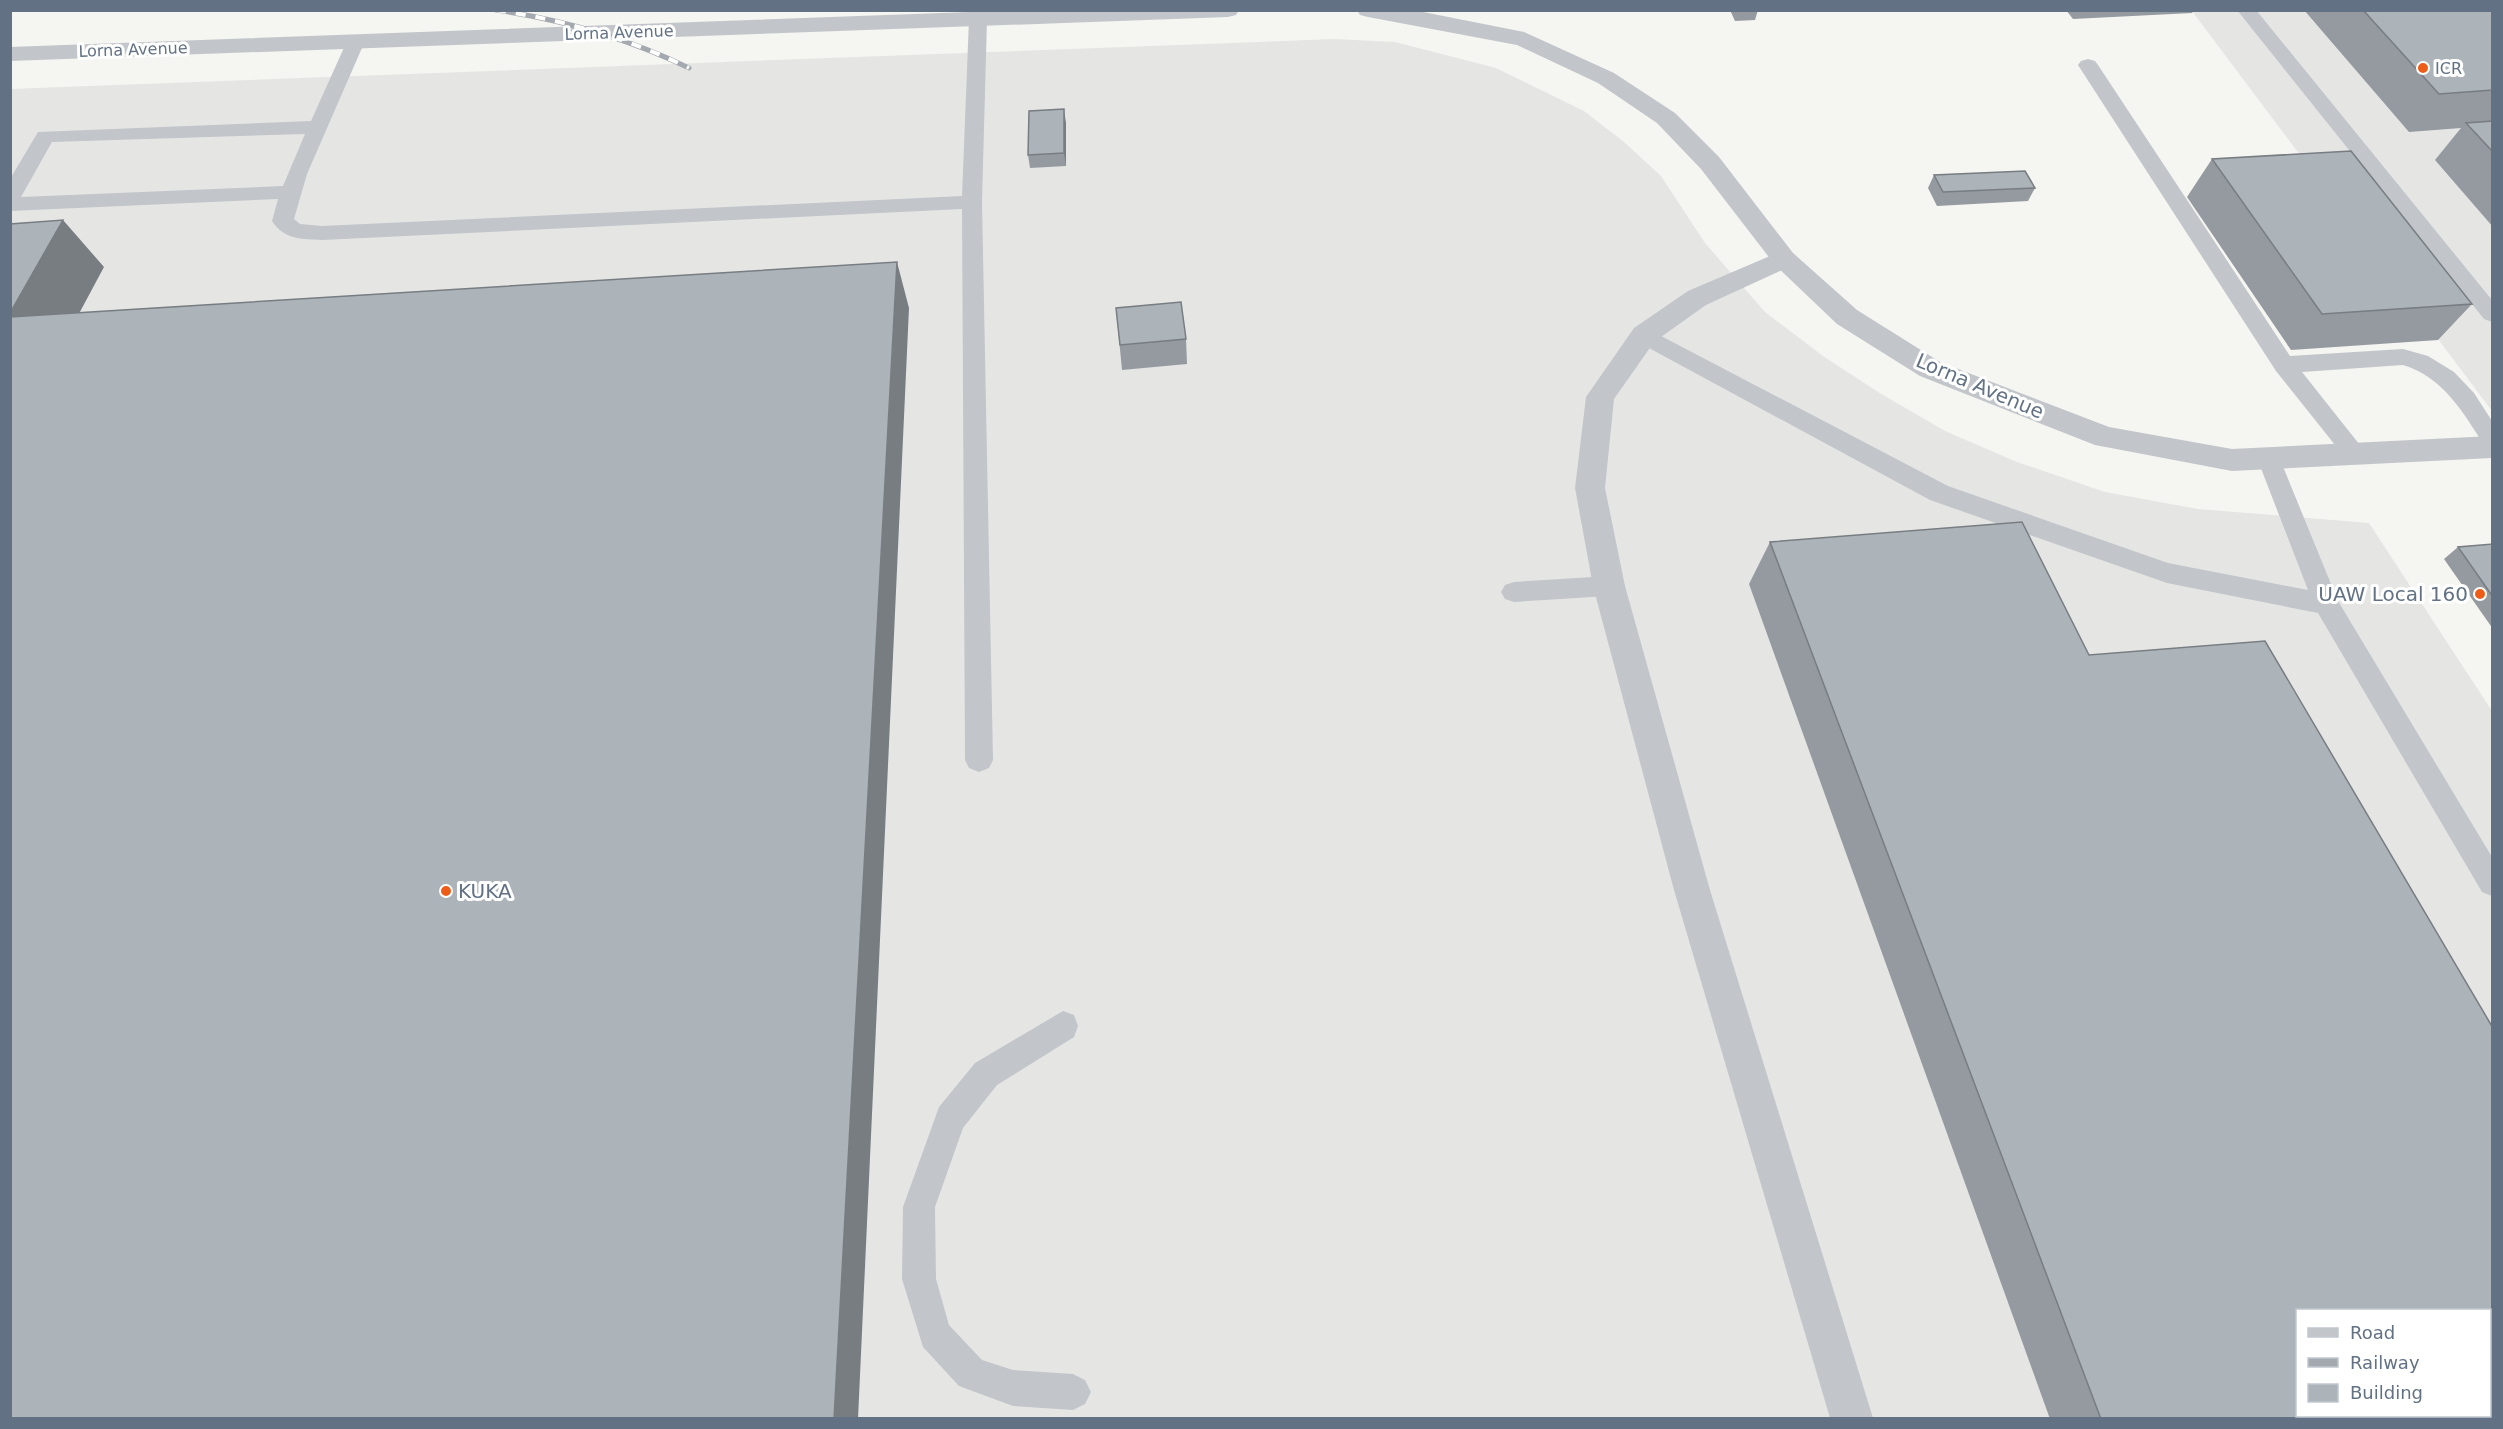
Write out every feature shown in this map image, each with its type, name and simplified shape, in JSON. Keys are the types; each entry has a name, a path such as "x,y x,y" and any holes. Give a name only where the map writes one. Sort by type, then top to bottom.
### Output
{"street":[{"name":"Lorna Avenue","path":"10,54 1228,10"},
{"name":"Lorna Avenue","path":"1368,10 1524,39 1605,78 1666,118 1710,163 1784,259 1847,317 1930,369 2105,437 2232,460 2493,447"},
{"path":"1784,259 1696,298 1644,335 1600,397 1590,488 1609,586 1692,891 1852,1419"}],"lane":[{"path":"2246,10 2493,314"},
{"path":"978,19 972,202 978,760"},
{"path":"356,41 345,72 289,192 283,221 294,231 322,233 972,202"},
{"path":"2088,65 2284,365 2355,454"},
{"path":"10,198 45,136 318,127"},
{"path":"10,204 289,192"},
{"path":"1644,335 1939,493 2167,573 2326,604"},
{"path":"2284,365 2403,357 2422,361 2441,372 2463,394 2493,440"},
{"path":"2269,458 2326,604 2493,884"},
{"path":"1514,592 1609,586"},
{"path":"1063,1026 986,1074 950,1118 919,1207 919,1279 935,1335 971,1374 1013,1389 1073,1392"}],"shaded area":[{"path":"2192,11 2492,11 2492,411"},
{"path":"1335,39 1395,42 1496,68 1584,111 1624,142 1661,176 1705,243 1765,312 1823,356 1878,392 1945,431 2017,462 2105,492 2198,509 2369,523 2492,711 2492,1418 11,1418 10,89"}],"building":[{"path":"2363,10 2493,10 2493,90 2439,94"},
{"path":"1064,109 1064,153 1028,155 1029,111"},
{"path":"2493,121 2493,152 2466,123"},
{"path":"2351,151 2472,304 2322,314 2212,159"},
{"path":"2025,171 2035,188 1943,192 1934,175"},
{"path":"63,220 10,313 10,224"},
{"name":"KUKA","path":"897,262 834,1419 10,1419 10,317"},
{"path":"1181,302 1186,339 1120,345 1116,308"},
{"path":"2022,522 2089,655 2265,641 2493,1028 2493,1419 2101,1419 1770,542"},
{"path":"2493,544 2493,597 2458,547"}],"railway":[{"path":"496,10 546,19 619,39 689,68"}],"place":[{"name":"ICR","path":"2423,68"},
{"name":"UAW Local 160","path":"2480,594"},
{"name":"KUKA","path":"446,891"}]}
